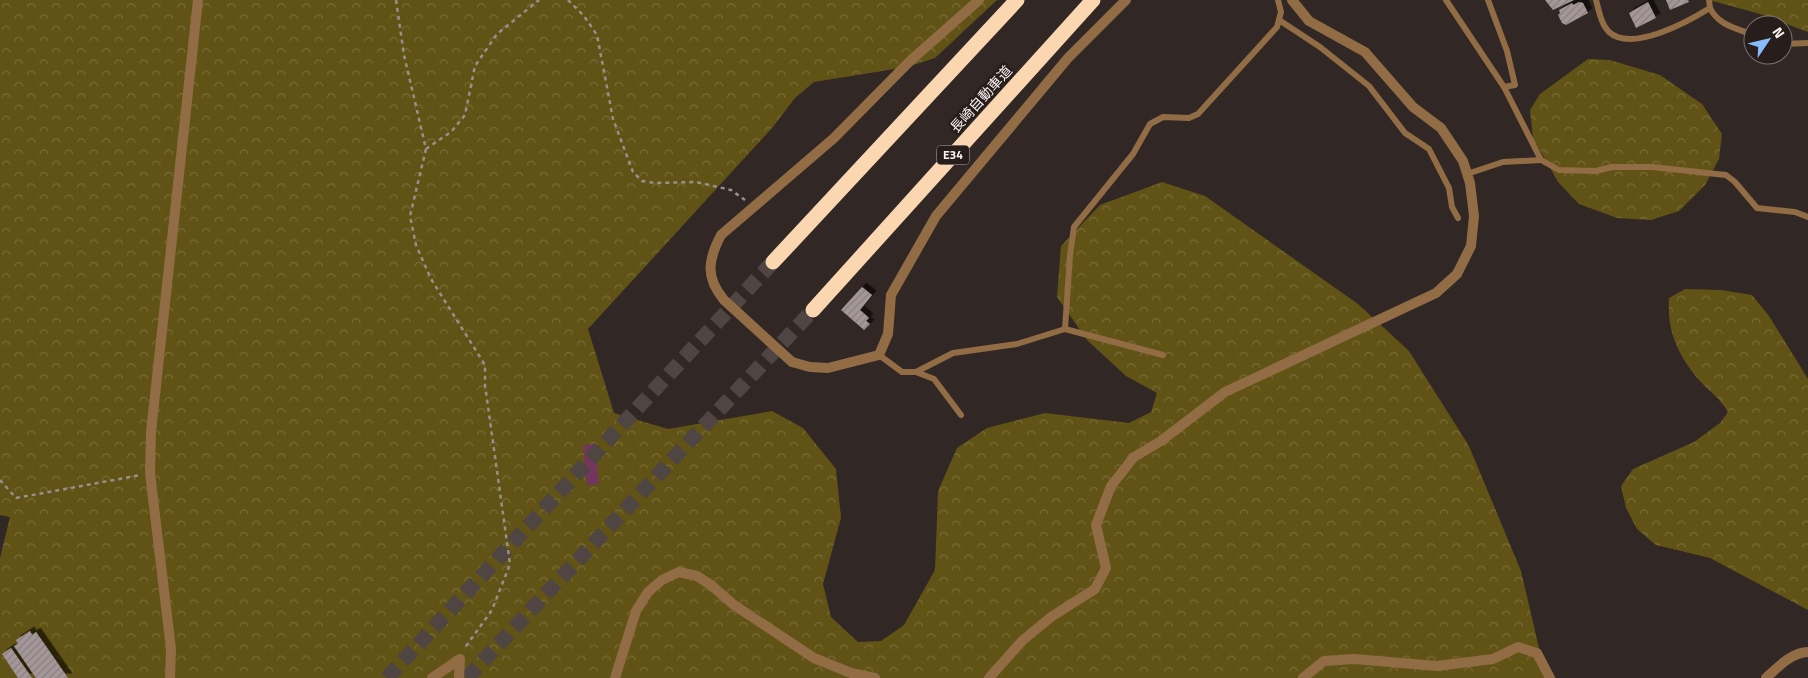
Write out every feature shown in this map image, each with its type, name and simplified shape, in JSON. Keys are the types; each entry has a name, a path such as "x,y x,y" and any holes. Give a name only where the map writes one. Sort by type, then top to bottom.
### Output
{"highway":[{"path":"773,262 1017,0"},
{"name":"長崎自動車道","path":"813,310 1093,0"}],"street":[{"path":"170,678 171,650 150,473 151,432 198,0"},
{"path":"978,0 910,61 834,138 721,235 709,263 715,289 724,300 792,362 810,367 828,368 879,354 888,334 890,295 936,216 1068,58 1126,0"},
{"path":"989,678 1022,640 1051,617 1095,589 1106,568 1096,525 1111,486 1134,458 1161,441 1225,392 1436,292 1457,274 1471,246 1474,216 1467,174 1463,161 1441,128 1413,107 1365,52 1309,22 1292,0"},
{"path":"615,678 636,611 648,592 662,580 679,572 697,576 734,604 814,658 852,673 875,678"},
{"path":"1303,678 1324,661 1354,659 1436,666 1493,659 1518,647 1537,653 1550,678"},
{"path":"1766,678 1781,664 1803,652 1808,652"},
{"path":"432,678 460,659"},
{"path":"459,678 460,659"}],"lane":[{"path":"1065,329 1070,255 1074,227 1133,154 1150,124 1163,116 1189,118 1198,114 1277,27 1281,12 1278,0"},
{"path":"1446,0 1504,87 1541,160"},
{"path":"1488,0 1507,51 1515,85 1504,87"},
{"path":"1596,0 1603,23 1609,31 1616,37 1628,39 1652,35 1688,21 1710,8"},
{"path":"1710,0 1710,8 1714,17 1720,22 1743,31"},
{"path":"1278,20 1320,47 1369,86 1404,133 1429,149 1449,188 1452,207 1458,218"},
{"path":"1793,44 1808,43"},
{"path":"1467,174 1503,162 1541,160 1559,170 1596,171 1612,168 1652,167 1726,175 1735,182 1757,208 1795,212 1808,216"},
{"path":"916,372 953,353 1017,344 1065,329 1163,355"},
{"path":"879,354 902,372 916,372 934,379 961,415"}],"path":[{"path":"396,0 404,55 426,148 410,216 415,238 431,279 485,365 485,385 510,564 492,610 466,644 460,659"},
{"path":"426,148 451,132 465,115 475,66 497,34 539,0"},
{"path":"568,0 584,16 597,35 613,119 633,172 642,181 655,183 696,182 731,190 754,206"},
{"path":"0,480 16,498 150,473"}],"green space":[{"path":"0,0 997,0 935,58 907,67 814,82 795,98 772,128 588,329 614,413 668,429 772,411 803,428 836,469 841,518 823,584 831,617 858,642 881,641 904,625 935,570 938,491 957,448 987,428 1045,413 1129,423 1151,412 1157,393 1126,376 1087,340 1057,297 1061,246 1100,205 1162,182 1205,196 1358,304 1409,351 1469,446 1521,571 1546,678 0,678 0,558 10,517 0,515"},
{"path":"1709,0 1808,0 1808,32 1793,26 1793,15 1760,14"},
{"path":"1588,59 1610,60 1660,75 1702,104 1722,134 1719,159 1705,185 1679,211 1651,220 1617,218 1579,204 1558,182 1533,138 1530,110 1540,94"},
{"path":"1685,289 1721,290 1752,295 1769,316 1808,379 1808,610 1710,558 1656,545 1637,529 1626,508 1621,486 1633,469 1694,442 1720,423 1728,412 1691,370 1675,342 1670,321 1669,298"}],"shaded area":[{"path":"595,444 599,484 587,485 583,445"}],"building":[{"path":"1545,0 1574,0 1553,10"},
{"path":"1666,0 1688,0 1689,2 1670,10"},
{"path":"1579,2 1583,3 1588,13 1566,25 1562,23 1558,15 1560,13 1559,10 1572,3 1573,5"},
{"path":"1648,2 1656,18 1636,28 1629,13"},
{"path":"862,287 872,295 860,310 869,318 866,321 870,324 864,330 841,310"},
{"path":"30,631 32,635 36,632 68,678 36,678 14,646 18,644 16,640"},
{"path":"11,648 32,678 18,678 2,654"}],"tunnel":[{"path":"387,678 773,262"},
{"path":"467,678 813,310"}]}
